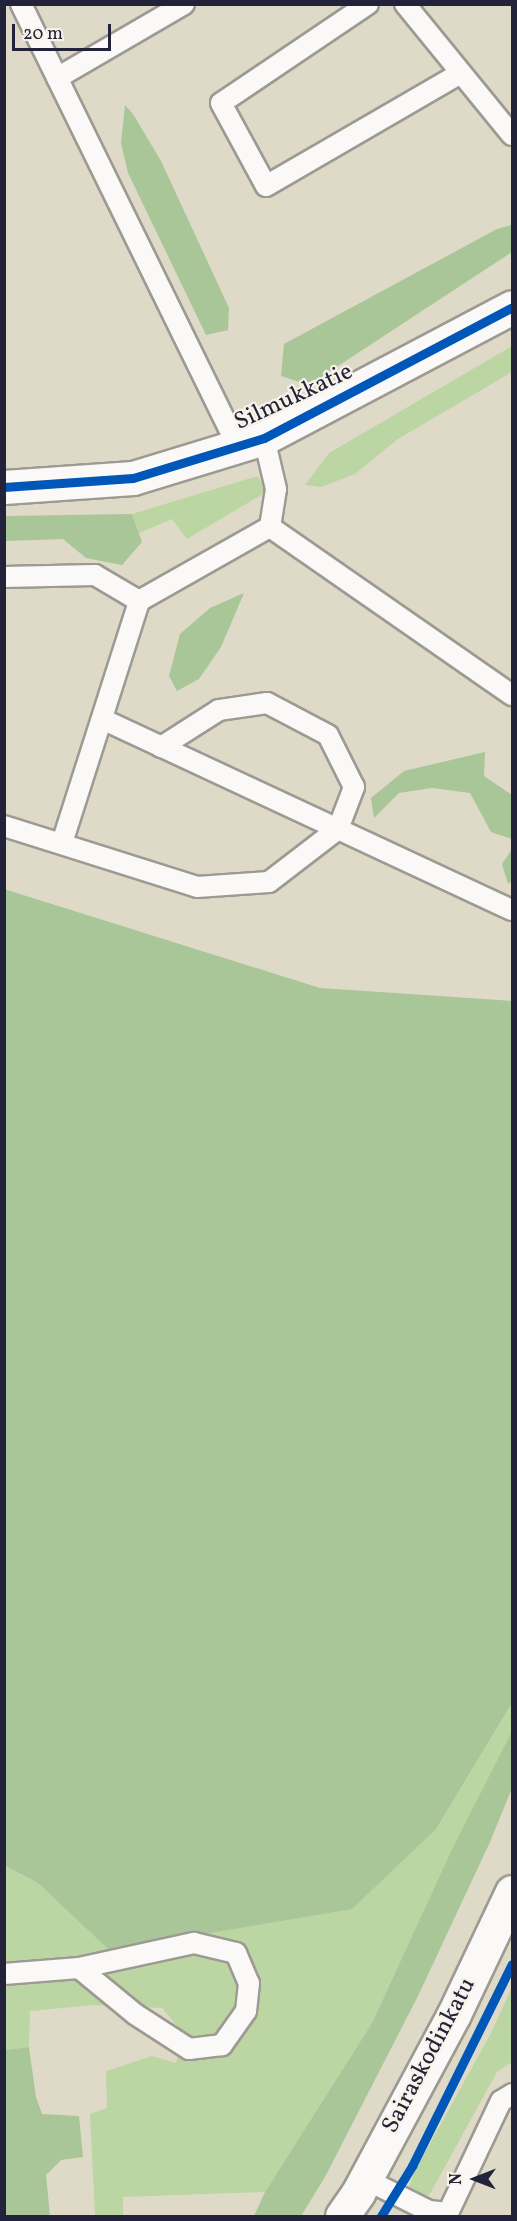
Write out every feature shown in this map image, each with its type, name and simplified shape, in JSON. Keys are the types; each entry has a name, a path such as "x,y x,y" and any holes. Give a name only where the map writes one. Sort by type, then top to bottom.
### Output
{"street":[{"name":"Silmukkatie","path":"4,487 133,478 251,442 513,307"},
{"name":"Sairaskodinkatu","path":"342,2217 365,2180 454,2014 513,1892"}],"lane":[{"path":"21,4 57,78 276,489 270,527"},
{"path":"57,78 184,4"},
{"path":"368,4 221,103 266,186 461,73"},
{"path":"405,4 513,135"},
{"path":"62,843 140,601 270,527"},
{"path":"270,527 512,695"},
{"path":"4,577 95,575 140,601"},
{"path":"4,826 196,887 269,882 338,829 354,787 328,735 267,704 219,710 160,747"},
{"path":"102,719 513,910"},
{"path":"4,1974 79,1968 194,1943 236,1953 249,1983 246,2011 222,2045 189,2049 135,2014 79,1968"},
{"path":"365,2180 429,2211 448,2213 501,2101 513,2094"}],"green space":[{"path":"125,105 133,114 161,161 229,308 228,330 206,335 128,173 121,143"},
{"path":"512,225 512,252 309,385 281,376 284,344 497,229"},
{"path":"512,346 512,372 398,439 355,474 321,487 305,485 329,453"},
{"path":"258,476 266,492 187,539 172,519 139,533 132,514"},
{"path":"132,514 142,542 122,565 86,558 63,539 5,541 5,516"},
{"path":"244,593 221,647 199,679 177,691 169,676 180,634 210,608"},
{"path":"485,752 484,776 512,795 512,839 491,832 470,793 432,788 399,793 374,818 371,798 404,771"},
{"path":"512,849 512,881 508,884 502,864"},
{"path":"4,889 320,988 512,1001 512,1703 436,1829 352,1909 109,1950 38,1883 5,1866"},
{"path":"512,1703 512,1731 453,1847 372,2023 265,2192 123,2197 123,2216 95,2216 90,2114 107,2108 106,2071 152,2056 176,2063 184,2034 162,2008 94,2005 30,2011 29,2047 5,2050 4,1866 38,1883 109,1950 436,1829"},
{"path":"512,1731 512,1788 490,1842 418,1996 325,2177 301,2216 254,2216 265,2192 372,2023 453,1847"},
{"path":"512,1987 512,2062 497,2072 431,2192 413,2216 402,2206 415,2171 491,2033"},
{"path":"29,2047 36,2097 42,2114 79,2116 83,2157 61,2160 46,2175 50,2216 5,2216 5,2050"}],"cycle path":[{"path":"4,487 133,478 264,438 512,307"},
{"path":"381,2216 412,2166 512,1964"}]}
